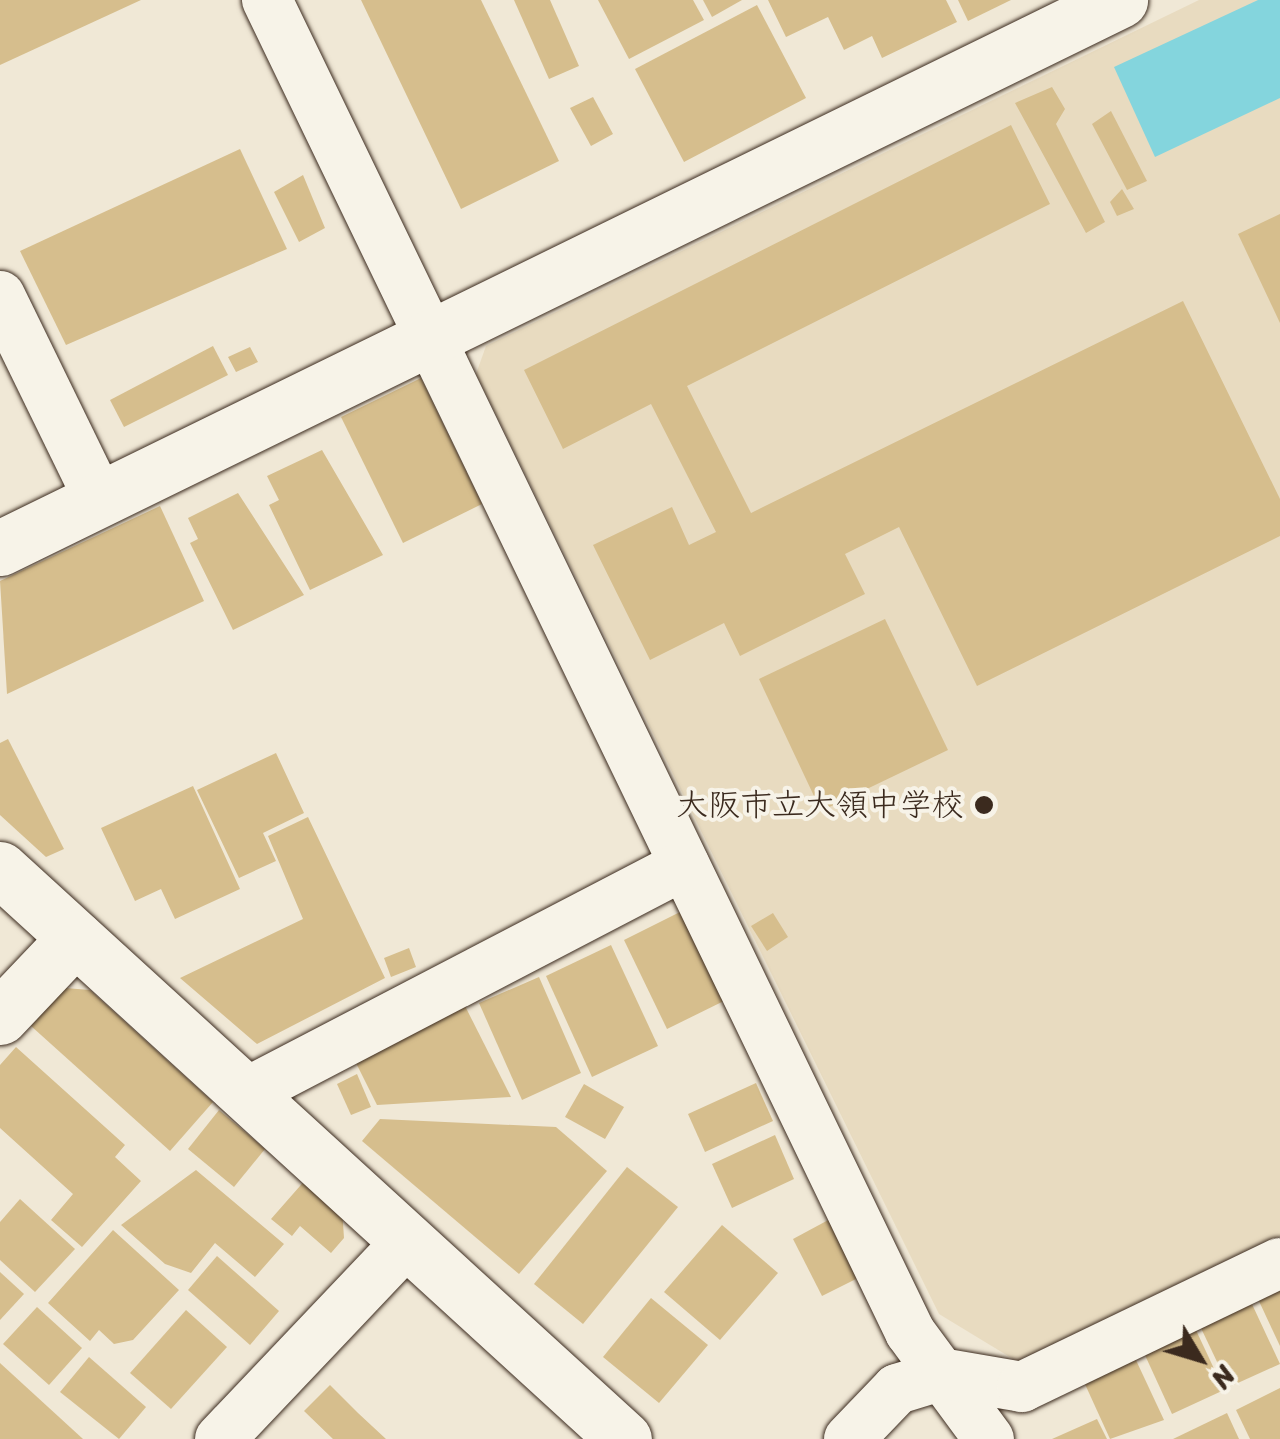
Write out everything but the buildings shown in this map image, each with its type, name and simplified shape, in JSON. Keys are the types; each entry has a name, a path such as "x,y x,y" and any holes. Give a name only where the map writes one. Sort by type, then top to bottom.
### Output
{"street":[{"path":"267,0 910,1332 946,1374 989,1439"},
{"path":"0,548 1120,0"},
{"path":"0,296 100,501"},
{"path":"246,1093 684,865"},
{"path":"0,869 624,1439"},
{"path":"0,1017 75,938"},
{"path":"220,1439 406,1243"},
{"path":"849,1439 897,1390 946,1374 1022,1386 1280,1262"}],"shaded area":[{"name":"大阪市立大領中学校","path":"1199,0 1280,0 1280,1236 1018,1362 939,1314 476,374 486,346"}],"water":[{"path":"1258,0 1280,0 1280,98 1155,157 1114,67"}],"place":[{"name":"大阪市立大領中学校","path":"984,805"}]}
